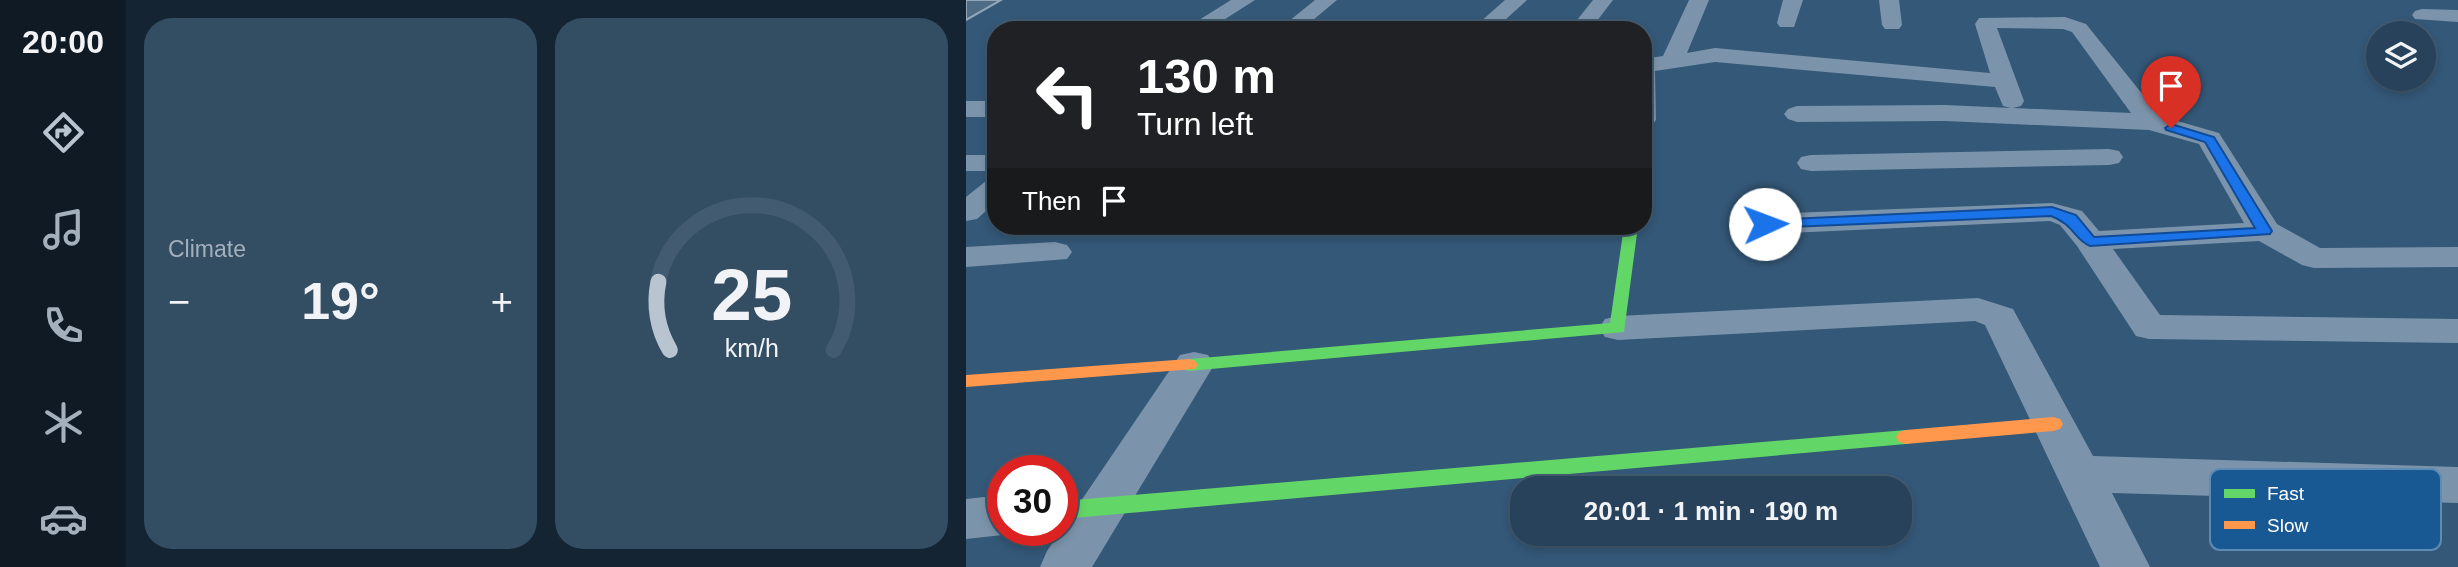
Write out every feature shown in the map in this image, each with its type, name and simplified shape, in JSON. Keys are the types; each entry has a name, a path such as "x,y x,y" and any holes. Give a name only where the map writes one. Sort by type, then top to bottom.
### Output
{"street":[{"path":"1209,21 1245,0"},
{"path":"1300,21 1327,0"},
{"path":"1492,21 1517,0"},
{"path":"1586,21 1603,0"},
{"path":"1672,62 1699,0"},
{"path":"1787,23 1793,0"},
{"path":"1889,0 1892,25"},
{"path":"2422,15 2456,17"},
{"path":"2018,116 1986,22 2079,27 2151,122"},
{"path":"1652,65 1715,55 1785,87 2018,116 2151,122 2209,139 2265,231 2314,258 2458,257"},
{"path":"1785,87 2004,81"},
{"path":"1785,87 1814,174 2109,157"},
{"path":"966,109 987,109"},
{"path":"966,163 987,163"},
{"path":"966,212 987,194"},
{"path":"1765,224 2052,212 2071,218 2149,327 2458,331"},
{"path":"2090,241 2265,231"},
{"path":"1618,328 1630,235"},
{"path":"966,257 1055,251"},
{"path":"966,381 1194,365 1618,328 1978,309 1990,311 2000,317 2081,474 2125,567"},
{"path":"1065,567 1082,508 1194,365"},
{"path":"1082,508 2053,424"},
{"path":"2081,474 2210,478"},
{"path":"966,519 987,517"}],"building":[{"path":"966,0 1001,0 966,20"}],"traffic: fast":[{"path":"1189,365 1618,328 1630,235"},
{"path":"1078,509 1906,437"}],"traffic: slow":[{"path":"966,381 1189,365"},
{"path":"1906,437 2053,424"}],"route":[{"path":"1765,224 2052,212 2071,218 2090,241 2265,231 2209,139 2171,128"}]}
